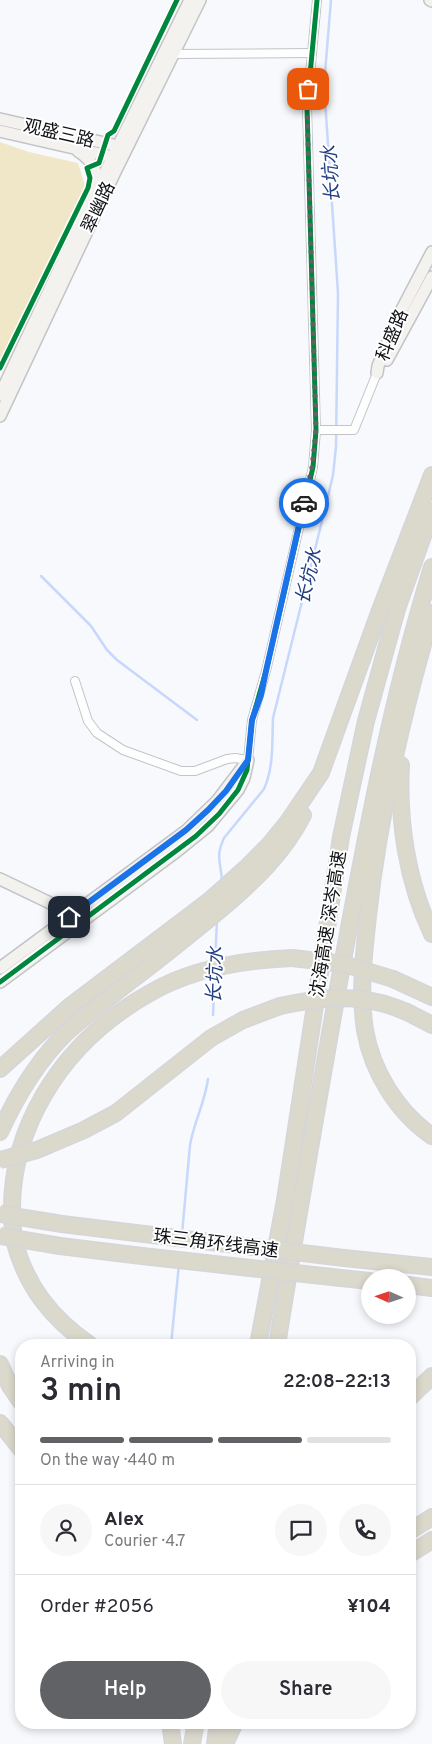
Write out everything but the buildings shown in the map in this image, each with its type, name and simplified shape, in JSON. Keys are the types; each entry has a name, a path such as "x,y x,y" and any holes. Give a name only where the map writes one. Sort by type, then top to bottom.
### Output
{"highway":[{"path":"0,1132 14,1102 32,1074 44,1057 67,1033 97,1006 229,902 266,867 287,841 302,818 321,773 380,610 432,475"},
{"name":"沈海高速 深岑高速","path":"259,1339 285,1200 343,827 366,721 397,609 432,511"},
{"name":"沈海高速 深岑高速","path":"278,1339 300,1201 368,820 386,736 432,567"},
{"path":"432,613 393,764 373,875 364,964 363,1012 366,1032 378,1072 400,1106 418,1125 432,1136"},
{"path":"408,702 402,740 401,810 412,876 425,920 432,934"},
{"path":"0,1069 69,1007 209,902 268,845 287,822 321,773"},
{"path":"82,1339 53,1314 26,1276 11,1228 9,1174 13,1153 31,1110 47,1084 69,1056 94,1031 121,1010 173,981 204,970 261,960 292,958 344,964 393,979 432,997"},
{"path":"0,1160 37,1150 84,1130 116,1113 211,1038 243,1020 280,1006 313,1000 355,999 380,1003 407,1012 432,1025"},
{"name":"珠三角环线高速","path":"0,1214 62,1224 432,1267"},
{"name":"珠三角环线高速","path":"0,1236 60,1246 361,1280"},
{"path":"416,1287 432,1288"},
{"path":"0,1364 15,1393"},
{"path":"416,1391 432,1376"},
{"path":"0,1423 15,1442"},
{"path":"416,1527 432,1517"},
{"path":"416,1550 432,1540"},
{"path":"171,1729 173,1744"},
{"path":"193,1742 194,1729"},
{"path":"215,1744 217,1729"},
{"path":"225,1744 232,1729"}],"street":[{"name":"翠幽路","path":"0,416 118,152 190,0"},
{"name":"翠幽路","path":"0,395 97,189 174,54 200,0"},
{"path":"0,982 177,852 208,826 238,790 244,778 248,760 252,720 261,695 310,477 316,430 307,107 317,0"},
{"path":"174,54 312,52"},
{"name":"观盛三路","path":"0,119 118,152"},
{"name":"观盛三路","path":"0,131 67,147 118,152"},
{"path":"67,147 83,154 90,162 96,173 97,189"},
{"name":"科盛路","path":"377,373 378,366 399,314 432,252"},
{"name":"科盛路","path":"377,373 383,368 432,277"},
{"path":"316,430 354,430 377,373"},
{"path":"75,681 88,721 97,733 123,750 181,771 195,770 227,759 248,760"},
{"path":"0,968 197,822 217,801 248,760"},
{"path":"0,879 73,914"}],"shaded area":[{"path":"0,142 29,152 78,163 85,186 0,362"}],"waterway":[{"name":"长坑水","path":"222,881 219,855 224,838 264,789 267,781 272,754 273,718 333,475 336,447 338,293 324,85 331,0"},
{"path":"41,576 91,626 107,650 117,660 197,720"},
{"name":"长坑水","path":"215,963 217,921"},
{"name":"长坑水","path":"213,1015 215,973"},
{"name":"长坑水","path":"182,1234 190,1145 208,1079"},
{"name":"长坑水","path":"172,1339 179,1264"}],"cycle path":[{"path":"0,368 88,188 90,178 87,168 99,163 108,135 114,131 177,0"},
{"path":"0,982 196,836 219,814 238,790 247,770 252,720 266,671 313,467 316,430 307,107 317,0"}],"way so far":[{"path":"304,503 312,467 316,430 308,89"}],"route":[{"path":"69,917 197,822 226,791 248,760 252,720 261,695 304,503"}]}
